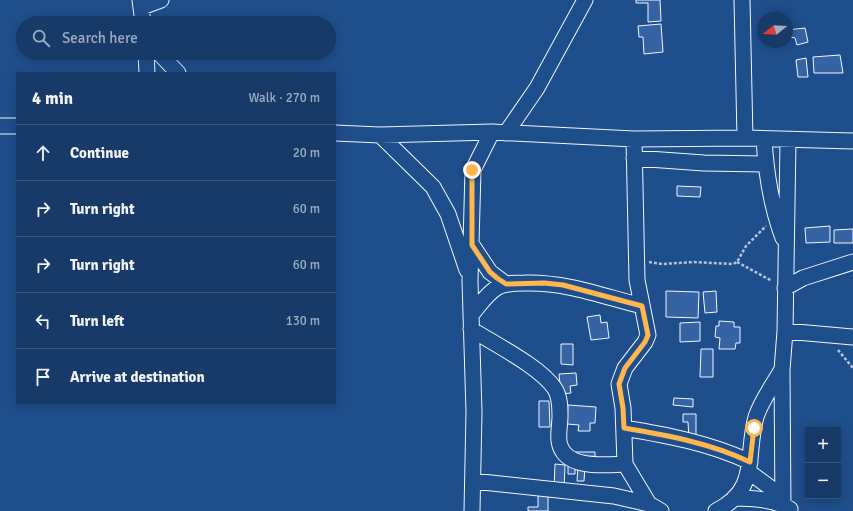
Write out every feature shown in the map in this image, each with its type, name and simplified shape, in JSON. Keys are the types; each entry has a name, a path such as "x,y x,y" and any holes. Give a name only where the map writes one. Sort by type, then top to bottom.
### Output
{"street":[{"path":"142,16 141,3 161,0"},
{"path":"472,511 474,412 470,281 472,245 472,170 499,132 537,88 586,0"},
{"path":"742,0 745,138"},
{"path":"146,60 147,72"},
{"path":"166,60 177,72"},
{"path":"0,126 16,126"},
{"path":"336,133 380,135 499,132 634,139 745,138 788,141 853,141"},
{"path":"380,135 433,187 448,214 470,281"},
{"path":"634,139 637,280 648,335 645,342 625,368 619,384 623,408 625,464 655,507"},
{"path":"764,139 765,164 776,218 786,245"},
{"path":"786,506 782,370 785,331 788,141"},
{"path":"634,158 704,163 765,164"},
{"path":"472,245 490,272 506,284"},
{"path":"785,288 803,278 853,262"},
{"path":"471,322 490,293 506,284 544,283 563,285 642,306"},
{"path":"471,322 550,382 556,391 560,404 559,441 563,451 570,458 582,463 597,465 625,464"},
{"path":"785,331 853,337"},
{"path":"716,511 727,505 734,498 746,481 750,467 757,416 782,370"},
{"path":"624,428 696,443 735,455 750,467 786,506"},
{"path":"473,481 614,496 655,507"},
{"path":"734,498 755,498 786,506"}],"path":[{"path":"737,262 753,237 776,218"},
{"path":"636,260 662,264 694,262 729,264 737,262 785,288"}],"building":[{"path":"636,0 660,0 661,21 648,22 648,3 636,3"},
{"path":"661,24 663,52 644,54 643,37 639,37 638,26"},
{"path":"805,28 808,42 797,45 795,38 793,38 793,29"},
{"path":"840,55 843,73 814,73 813,57"},
{"path":"806,58 808,77 798,77 796,60"},
{"path":"677,186 701,187 700,197 677,196"},
{"path":"830,226 830,242 806,243 805,228"},
{"path":"853,229 853,243 834,243 834,230"},
{"path":"666,291 699,292 698,318 666,317"},
{"path":"716,291 717,312 705,313 703,292"},
{"path":"600,315 601,323 607,322 609,338 591,340 587,317"},
{"path":"719,321 734,322 734,327 740,327 740,343 736,343 735,349 719,349 720,338 715,337 716,326 719,326"},
{"path":"700,322 700,341 680,342 680,323"},
{"path":"561,344 573,344 573,365 561,364"},
{"path":"701,349 713,349 713,377 700,377"},
{"path":"576,373 577,385 570,386 571,393 561,394 559,374"},
{"path":"674,398 693,399 693,407 673,405"},
{"path":"539,401 549,401 550,427 539,427"},
{"path":"568,405 596,407 595,423 590,423 590,431 578,431 579,425 567,424"},
{"path":"683,414 696,414 696,438 689,439 688,422 683,422"},
{"path":"575,452 595,452 595,459 575,459"},
{"path":"555,464 565,465 564,489 554,489"},
{"path":"568,465 575,465 575,474 568,474"},
{"path":"578,467 585,467 584,481 577,481"},
{"path":"548,493 548,511 528,511 528,507 538,507 538,494"}],"route":[{"path":"472,170 472,245 490,272 497,278 506,284 544,283 563,285 642,306 648,328 648,335 645,342 620,377 619,384 623,408 624,428 657,433 689,441 735,455 750,462 754,428"}]}
